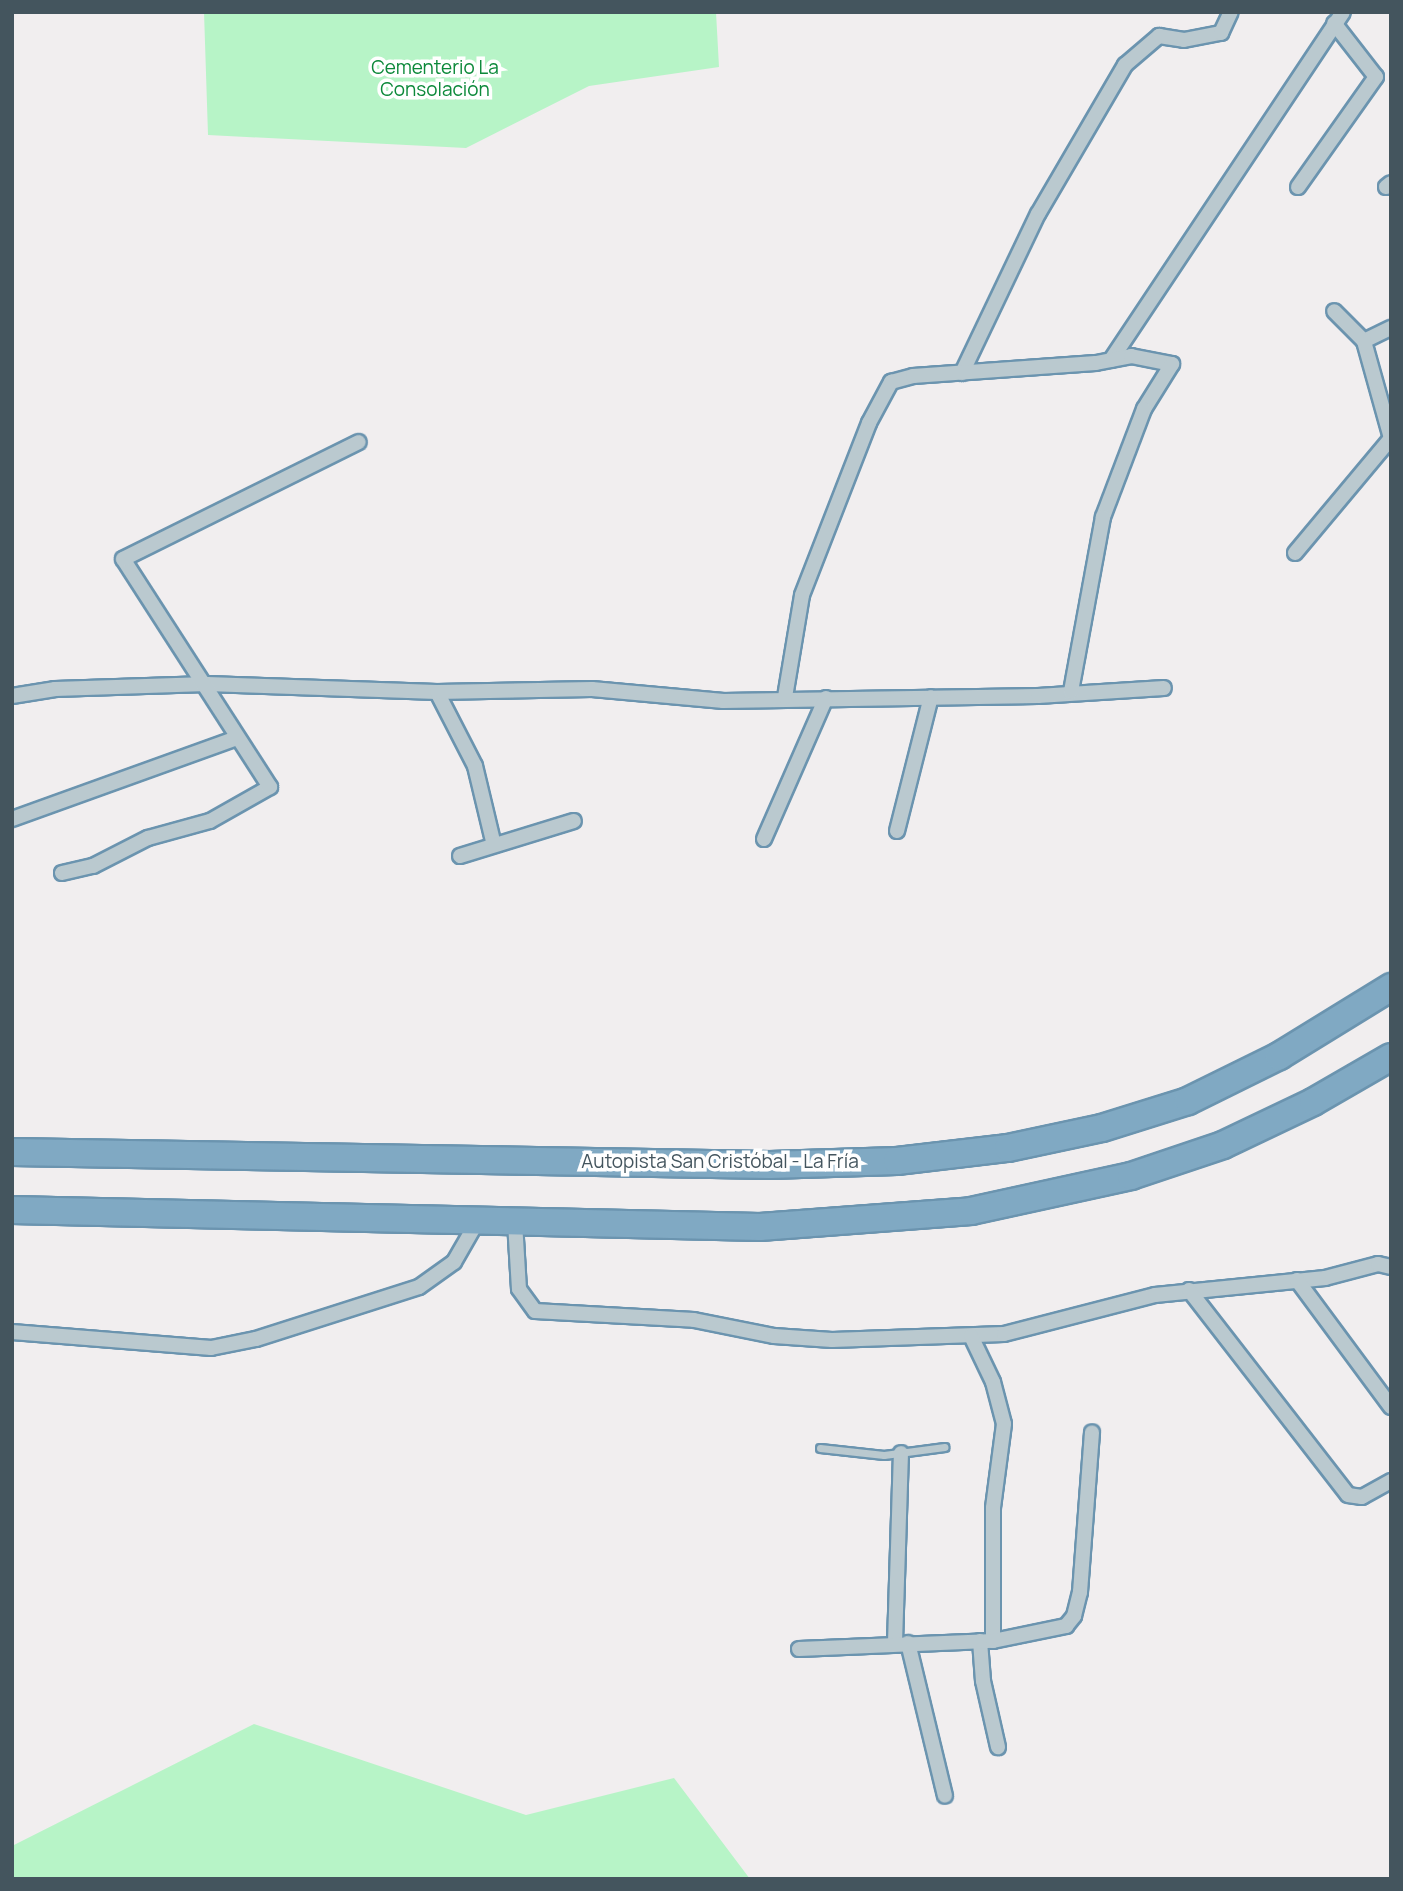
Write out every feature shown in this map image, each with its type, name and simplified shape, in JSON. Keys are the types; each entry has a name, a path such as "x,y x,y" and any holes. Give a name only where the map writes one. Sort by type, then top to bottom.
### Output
{"highway":[{"name":"Autopista San Cristóbal - La Fría","path":"12,1152 770,1165 909,1160 1048,1139 1188,1101 1279,1056 1391,987"},
{"path":"12,1210 760,1227 971,1211 1131,1176 1223,1145 1313,1102 1391,1056"}],"street":[{"path":"962,373 1038,214 1125,65 1159,36 1184,40 1221,33 1231,12"},
{"path":"1111,360 1338,18 1376,77 1298,187"},
{"path":"1295,554 1391,439 1364,341 1334,311"},
{"path":"1364,341 1391,328"},
{"path":"785,698 802,595 880,400 891,382 1131,356 1172,364 1144,410 1103,516 1071,692"},
{"path":"62,873 93,866 148,838 210,821 270,787 237,738 207,684 123,559 359,442"},
{"path":"12,696 55,689 207,684 437,692 592,689 723,701 931,697 1164,688"},
{"path":"437,692 475,766 495,845"},
{"path":"897,831 931,697"},
{"path":"764,839 826,698"},
{"path":"12,819 237,738"},
{"path":"460,856 574,821"},
{"path":"12,1332 211,1348 256,1339 418,1287 454,1262 477,1222"},
{"path":"514,1222 519,1289 535,1311 694,1320 774,1336 832,1340 1003,1334 1125,1301 1189,1290 1297,1280 1378,1264 1391,1267"},
{"path":"1297,1280 1391,1407"},
{"path":"1189,1290 1348,1495 1362,1497 1391,1481"},
{"path":"971,1336 993,1382 1004,1424 993,1508 983,1682 998,1746"},
{"path":"799,1649 987,1641 1057,1631 1074,1616 1092,1432"},
{"path":"901,1453 901,1643 945,1796"}],"lane":[{"path":"820,1448 901,1453 944,1447"}],"green space":[{"name":"Cementerio La Consolación","path":"204,12 716,12 719,67 589,86 466,148 208,135"},
{"path":"254,1724 526,1815 674,1778 750,1879 12,1879 12,1846"}]}
